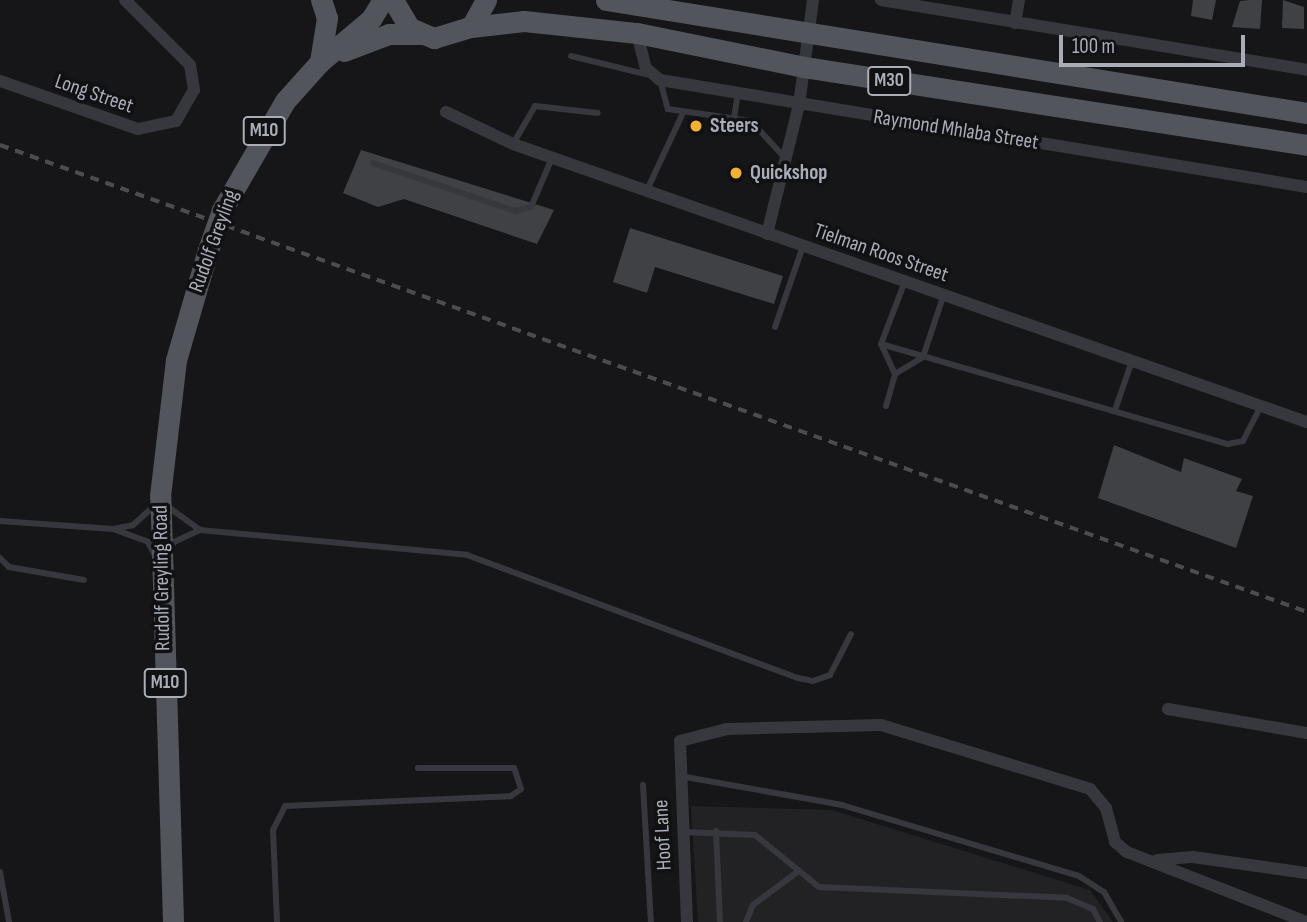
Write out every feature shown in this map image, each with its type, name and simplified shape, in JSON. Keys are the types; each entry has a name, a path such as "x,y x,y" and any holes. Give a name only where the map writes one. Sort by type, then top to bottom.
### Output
{"main road":[{"path":"320,62 327,18 321,0"},
{"path":"471,27 486,0"},
{"name":"M30","path":"606,0 808,36 1307,113"},
{"path":"386,5 421,34"},
{"name":"Rudolf Greyling","path":"164,443 169,407 208,250 222,210 263,133 320,62 386,5"},
{"name":"Raymond Mhlaba Street","path":"421,34 447,38 471,27 524,21 637,33 804,67 1307,145"},
{"name":"Rudolf Greyling","path":"320,62 389,34 421,34"},
{"name":"Rudolf Greyling Road","path":"164,443 160,496 160,567 173,922"}],"street":[{"name":"Long Street","path":"0,81 138,129 176,121 194,90 190,65 125,0"},
{"path":"766,234 799,105 813,0"},
{"path":"881,0 1307,70"},
{"path":"1015,23 1018,0"},
{"path":"637,33 655,78"},
{"name":"Raymond Mhlaba Street","path":"655,78 799,105 1307,187"},
{"name":"Tielman Roos Street","path":"446,112 552,159 1307,422"},
{"path":"1168,709 1307,733"},
{"name":"Hoof Lane","path":"687,922 678,746 689,735 727,729 889,726 1090,789 1101,798 1119,846 1157,860"},
{"path":"1157,860 1193,857 1307,873"},
{"path":"1157,860 1307,922"}],"lane":[{"path":"571,55 655,78 663,103 682,115 734,118 758,126 786,159"},
{"path":"734,118 738,94"},
{"path":"513,144 524,116 535,106 598,113"},
{"path":"647,192 682,115"},
{"path":"373,163 516,211 531,207 552,159"},
{"path":"775,327 803,246"},
{"path":"886,406 895,374 881,344 905,281"},
{"path":"895,374 923,357 944,294"},
{"path":"881,344 1234,445 1243,441 1261,405"},
{"path":"1115,410 1132,361"},
{"path":"113,529 141,519 160,496 173,514 200,530 456,552 813,681 830,675 851,634"},
{"path":"0,521 113,529 148,542 160,567"},
{"path":"160,567 174,542 200,530"},
{"path":"0,558 9,567 84,580"},
{"path":"277,922 273,830 285,806 511,796 521,789 514,768 418,768"},
{"path":"678,775 842,805 1079,876 1104,892 1121,922"},
{"path":"643,785 650,922"},
{"path":"682,832 716,831 755,835 796,873 819,887 1067,898 1093,909 1100,922"},
{"path":"716,831 720,922"},
{"path":"0,872 9,922"},
{"path":"746,922 753,905 796,873"}],"shaded area":[{"path":"691,806 832,810 1090,890 1113,922 698,922"}],"building":[{"path":"1193,0 1216,0 1212,20 1191,16"},
{"path":"1262,0 1260,29 1232,27 1240,1"},
{"path":"1283,0 1304,7 1304,29 1282,28"},
{"path":"361,150 554,210 537,244 404,199 378,207 343,193"},
{"path":"630,228 783,276 774,304 655,267 647,293 613,282"},
{"path":"1114,445 1181,472 1184,458 1242,479 1236,491 1253,496 1236,548 1098,498"}],"railway":[{"path":"0,145 1307,612"}],"place":[{"name":"Steers","path":"696,126"},
{"name":"Quickshop","path":"736,173"}]}
